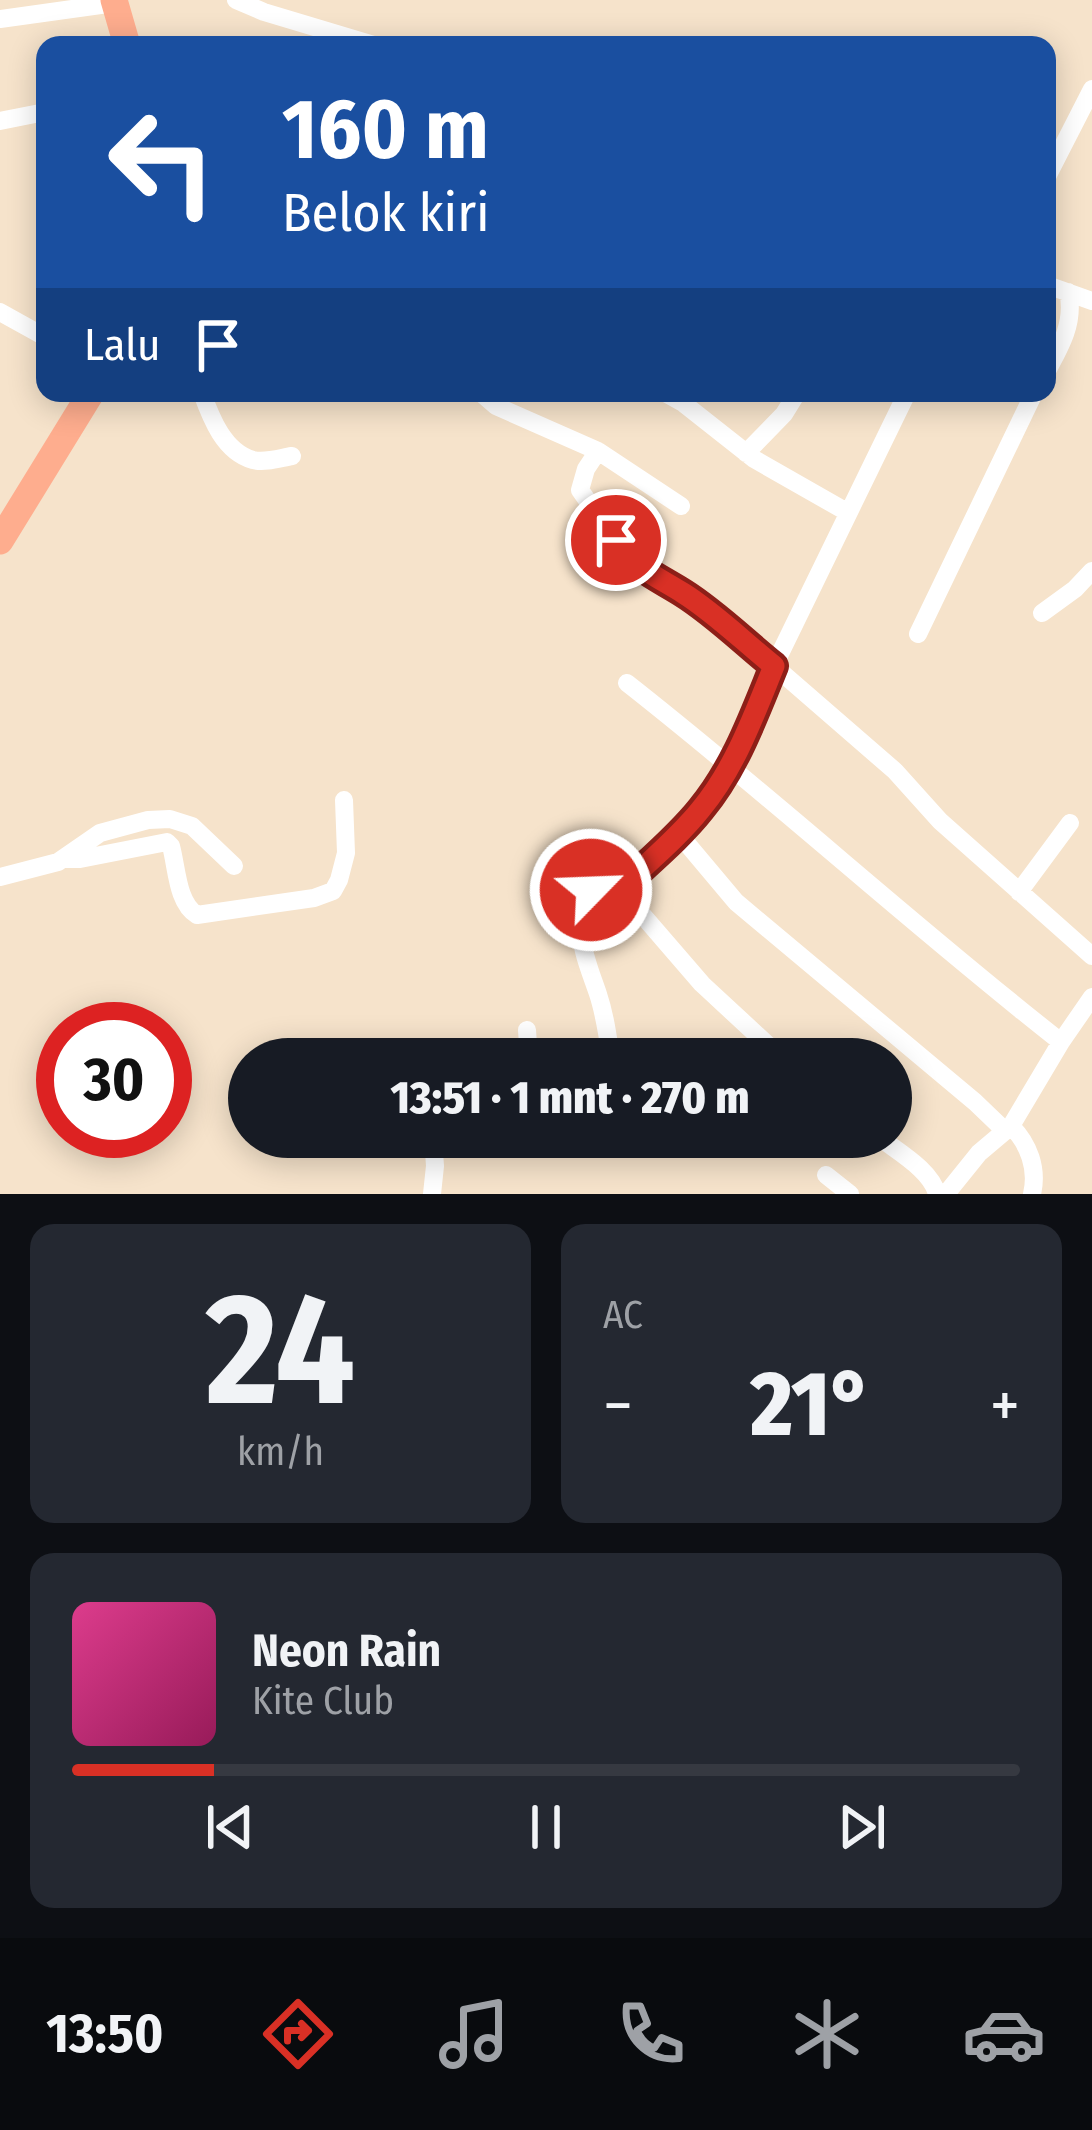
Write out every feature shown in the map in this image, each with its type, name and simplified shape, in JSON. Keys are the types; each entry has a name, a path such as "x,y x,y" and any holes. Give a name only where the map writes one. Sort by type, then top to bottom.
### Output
{"highway":[{"path":"114,1 124,36"},
{"path":"0,541 9,503 84,402"}],"street":[{"path":"236,0 344,36"},
{"path":"0,19 114,1"},
{"path":"1056,159 1092,89"},
{"path":"0,121 36,114"},
{"path":"1056,288 1092,301"},
{"path":"1056,355 1071,314 1069,292"},
{"path":"0,312 36,332"},
{"path":"206,402 228,445 253,460 292,456"},
{"path":"492,402 598,451 681,506"},
{"path":"681,402 746,453 847,512"},
{"path":"746,453 791,402"},
{"path":"620,889 701,809 719,784 903,402"},
{"path":"918,634 1030,402"},
{"path":"598,451 580,490 626,556 659,582 681,592 774,666 895,770 940,820 1092,956"},
{"path":"1042,613 1092,571"},
{"path":"627,683 730,763 905,916 1061,1042"},
{"path":"62,859 80,860 167,842 184,901 197,915 327,896 345,862 344,800"},
{"path":"0,877 62,859 100,833 148,820 170,819 192,826 234,866"},
{"path":"1018,892 1070,823"},
{"path":"678,833 736,902 1000,1126 1019,1134 1031,1160 1032,1194"},
{"path":"609,1038 580,927 586,899 595,886 620,889 702,984 760,1038"},
{"path":"946,1194 979,1154 1009,1128 1092,998"},
{"path":"527,1030 528,1038"},
{"path":"432,1194 434,1158"},
{"path":"904,1158 936,1186 937,1194"},
{"path":"826,1175 850,1194"}],"shaded area":[{"path":"0,0 1092,0 1092,1194 0,1194"}],"route":[{"path":"591,890 595,886 620,889 701,809 749,728 774,666 712,615 626,556 616,540"}]}
